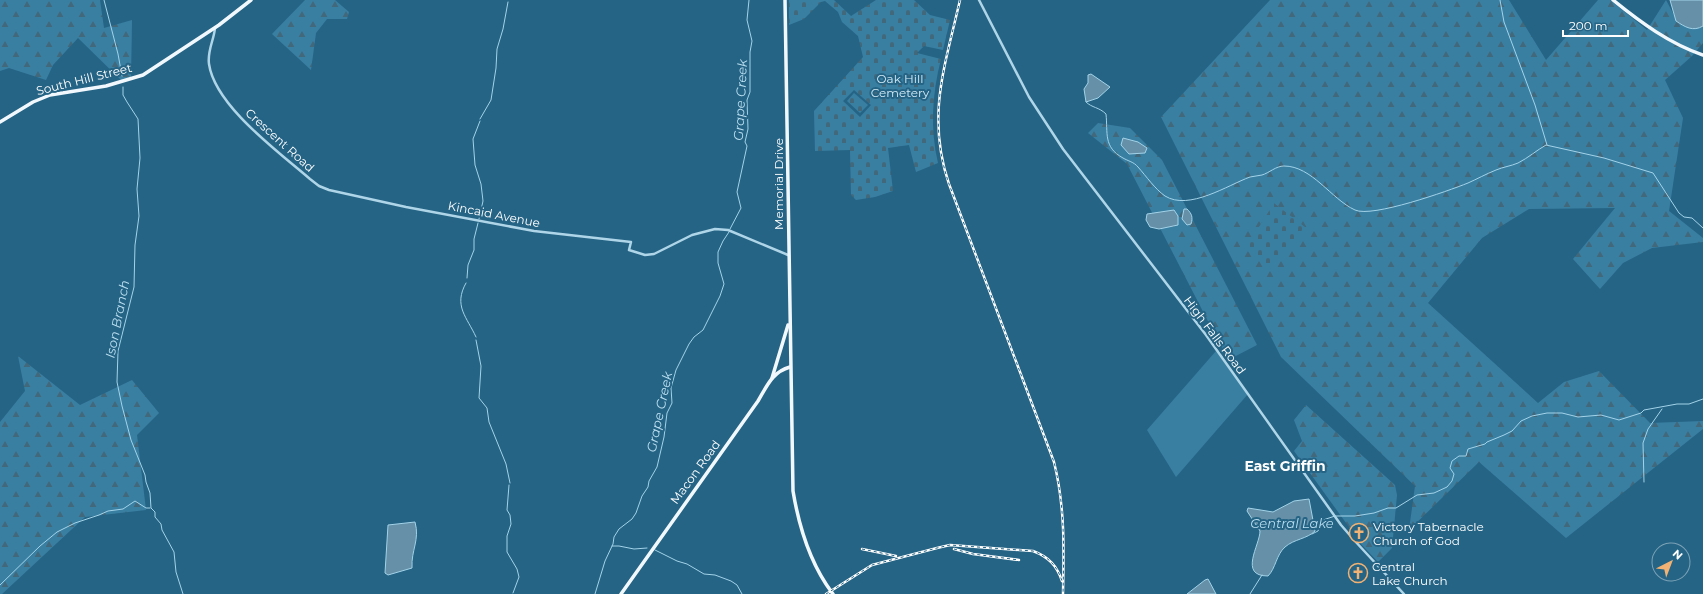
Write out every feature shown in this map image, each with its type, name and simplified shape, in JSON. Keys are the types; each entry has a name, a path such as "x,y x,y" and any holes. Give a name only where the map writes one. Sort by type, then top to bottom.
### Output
{"main road":[{"name":"South Hill Street","path":"0,122 33,102 50,95 106,86 143,75 215,28 251,0"},
{"name":"Memorial Drive","path":"785,0 789,322 793,491 797,513 806,544 817,568 833,594"},
{"path":"1613,0 1671,41 1703,56"},
{"path":"772,379 789,322"},
{"path":"778,371 790,367"},
{"path":"774,369 784,372 790,377"},
{"name":"Macon Road","path":"621,594 778,371"}],"street":[{"name":"High Falls Road","path":"980,0 1020,82 1080,174 1206,335 1342,525 1359,546 1404,594"},
{"name":"Crescent Road","path":"215,28 214,39 208,57 211,71 215,82 237,113 254,130 319,186 329,190 354,195"},
{"name":"Kincaid Avenue","path":"354,195 534,231 631,242 630,250 645,254 654,254 692,235 716,229 728,230 788,255"}],"green space":[{"path":"0,0 100,0 104,28 132,20 131,79 123,82 78,38 53,65 46,80 9,68 0,71"},
{"path":"305,0 335,0 349,12 347,19 327,19 316,33 311,70 272,34"},
{"name":"Oak Hill Cemetery","path":"789,0 834,0 851,16 876,0 914,0 930,15 950,20 943,50 924,46 917,53 941,59 933,111 935,150 938,163 916,172 909,145 888,148 893,191 875,197 856,200 851,195 850,150 815,151 814,111 863,57 858,36 842,22 838,12 825,1 821,2 804,19 789,25","holes":["854,90 871,105 860,117 843,101"]},
{"path":"1270,0 1509,0 1546,60 1598,0 1610,0 1647,30 1666,0 1674,15 1686,25 1700,28 1703,25 1703,43 1692,56 1665,80 1683,118 1669,211 1703,238 1703,242 1652,248 1623,263 1600,289 1573,259 1615,208 1529,209 1482,238 1428,303 1538,403 1564,382 1599,371 1650,423 1703,421 1703,429 1566,538 1479,462 1409,530 1415,486 1281,357 1161,117"},
{"path":"854,93 868,105 860,113 847,101"},
{"path":"1098,123 1130,128 1162,160 1257,345 1228,360 1127,164 1088,133"},
{"path":"1270,200 1305,227 1268,266 1245,249 1269,211"},
{"path":"1216,351 1248,394 1176,477 1147,430"},
{"path":"18,356 80,405 132,380 159,413 137,435 146,510 85,517 2,594 0,594 0,422 25,391"},
{"path":"1306,405 1395,485 1397,495 1392,548 1378,562 1362,545 1294,451 1302,441 1294,420"}],"water":[{"path":"1670,0 1703,0 1703,26 1692,29 1676,21"},
{"path":"1091,74 1110,87 1098,98 1086,102 1084,89 1088,83 1088,75"},
{"path":"1123,138 1138,142 1147,148 1145,153 1129,154 1121,145"},
{"path":"1184,209 1187,209 1191,214 1191,224 1187,225 1182,219"},
{"path":"1174,210 1178,216 1178,225 1159,229 1150,227 1146,220 1147,214"},
{"name":"Central Lake","path":"1309,499 1315,531 1312,534 1292,542 1285,547 1268,576 1259,575 1254,571 1252,565 1260,531 1247,511 1248,508 1273,512 1294,501"},
{"path":"415,522 416,540 412,568 388,575 385,573 388,525"},
{"path":"1208,579 1216,594 1187,594 1205,580"}],"waterway":[{"name":"Ison Branch","path":"104,0 122,76"},
{"name":"Grape Creek","path":"730,229 741,208 737,192 747,146 745,142 748,129 747,100 750,92 750,52 752,41 747,20 749,0"},
{"path":"1500,0 1504,22 1535,105 1547,145"},
{"path":"480,119 491,100 496,68 497,49 503,29 508,2"},
{"name":"Ison Branch","path":"123,87 123,95 138,119 140,158 137,189 139,216 135,245 134,287 118,351 117,382 131,440 145,475 150,493 151,508 155,512 155,517 161,524 162,530 174,552 176,572 183,594"},
{"path":"1086,102 1106,114 1108,139 1112,149 1117,154 1136,165 1161,193 1175,200 1197,199 1250,177 1262,175 1278,167 1284,166 1294,167 1304,171 1346,205 1355,210 1377,210 1393,207 1444,192 1468,183 1496,170 1518,163 1546,145 1604,158 1653,173 1679,213 1684,217 1692,218 1703,228"},
{"path":"479,219 483,201 481,184 475,165 473,139 480,121"},
{"path":"467,278 468,265 474,250 474,239 478,223"},
{"name":"Grape Creek","path":"595,594 605,561 613,544 614,537 619,529 632,519 636,513 642,496 657,467 664,437 667,413 672,403 671,388 676,370 689,344 694,337 703,330 720,296 724,284 718,263 718,252 729,232"},
{"path":"466,283 462,291 461,305 465,317 476,337"},
{"path":"476,340 481,366 479,398 487,408 489,422 506,464 510,483"},
{"path":"1312,534 1318,531 1323,520 1335,516 1355,516 1374,513 1388,508 1396,508 1417,495 1434,493 1447,487 1452,481 1454,474 1450,468 1452,461 1459,456 1466,456 1468,449 1485,444 1512,431 1521,421 1532,416 1547,413 1562,413 1578,417 1601,415 1619,420 1641,413 1644,410 1677,404 1689,404 1703,399"},
{"path":"1644,482 1643,443 1648,429 1662,409"},
{"path":"509,485 507,510 510,515 511,524 507,536 507,552 517,569 519,577 513,593"},
{"path":"0,585 40,546 57,532 75,523 108,511 123,509 135,501 146,508 150,508"},
{"path":"612,546 634,549 647,548"},
{"path":"655,550 677,561 687,564 704,574 715,575 731,581 737,585 742,594"},
{"path":"1250,594 1262,575"}],"railway":[{"path":"960,0 940,91 938,113 942,159 949,184 1054,462 1058,478 1062,511 1063,594"},
{"path":"826,594 872,565 950,545 1033,551 1044,556 1055,566 1062,581"},
{"path":"862,549 896,556"},
{"path":"954,549 973,554 1019,560"}],"place":[{"name":"Victory Tabernacle Church of God","path":"1359,533"},
{"name":"Central Lake Church","path":"1358,573"}],"district":[{"name":"East Griffin","path":"1285,466"}]}
